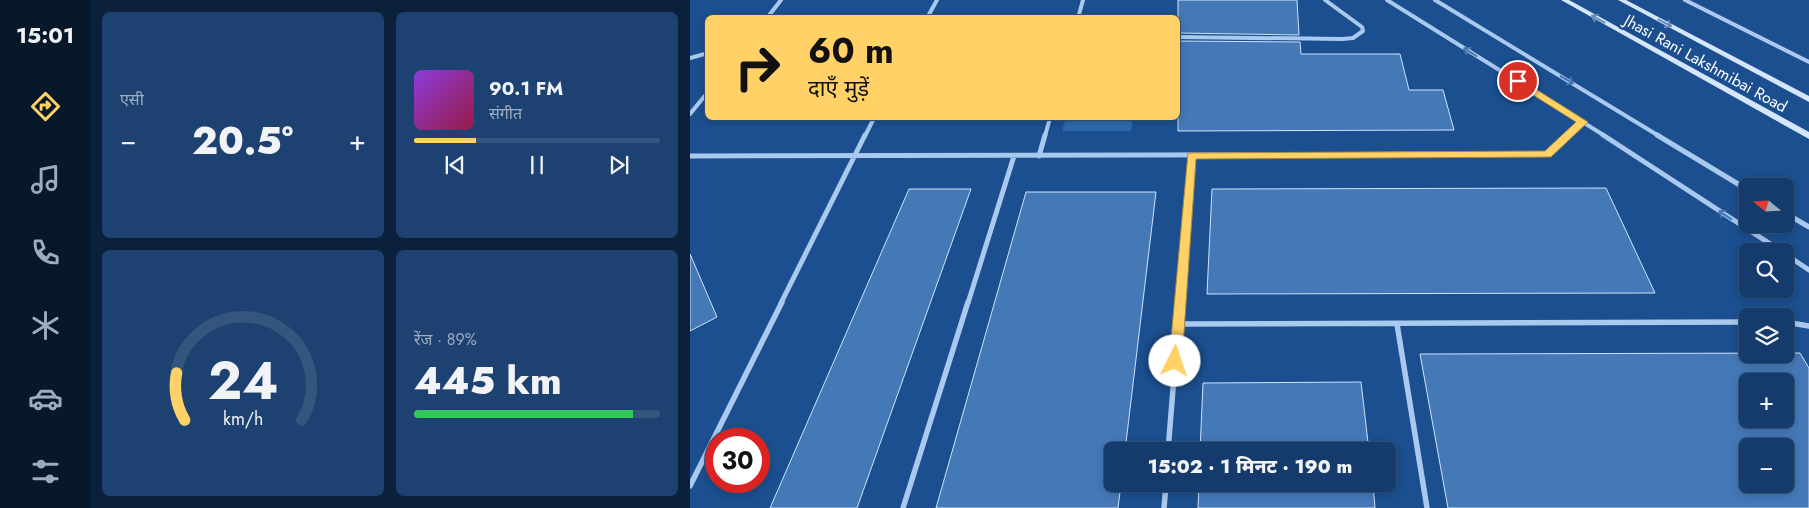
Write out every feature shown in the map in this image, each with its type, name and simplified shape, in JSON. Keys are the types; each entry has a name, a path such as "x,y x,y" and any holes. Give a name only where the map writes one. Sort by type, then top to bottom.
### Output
{"main road":[{"name":"Jhasi Rani Lakshmibai Road","path":"1564,0 1809,136"},
{"name":"Jhasi Rani Lakshmibai Road","path":"1622,0 1809,99"}],"street":[{"path":"769,15 781,0"},
{"path":"929,15 937,0"},
{"path":"1079,15 1083,0"},
{"path":"1180,37 1342,39 1353,38 1363,31 1362,26 1324,0"},
{"path":"1387,0 1583,122 1769,243"},
{"path":"1435,0 1739,185"},
{"path":"1685,0 1809,62"},
{"path":"690,58 705,54"},
{"path":"690,114 705,96"},
{"path":"690,486 873,120"},
{"path":"1039,156 1049,120"},
{"path":"690,156 1547,154 1583,122"},
{"path":"1169,442 1191,155"},
{"path":"903,508 1014,156"},
{"path":"1794,218 1809,227"},
{"path":"1794,260 1809,270"},
{"path":"1178,324 1739,322"},
{"path":"1397,324 1427,508"},
{"path":"1794,324 1809,326"},
{"path":"1164,508 1165,492"}],"shaded area":[{"path":"1065,120 1133,120 1131,131 1062,131"}],"building":[{"path":"1178,0 1297,0 1299,35 1180,33 1180,15 1178,15"},
{"path":"1180,41 1300,42 1301,54 1400,54 1409,90 1443,90 1454,130 1178,131 1178,120 1180,120"},
{"path":"1606,188 1655,293 1207,294 1212,189"},
{"path":"909,189 971,189 857,508 770,508"},
{"path":"1026,192 1156,192 1126,442 1104,442 1104,492 1120,492 1118,508 936,508"},
{"path":"690,254 717,317 690,331"},
{"path":"1739,353 1739,363 1794,363 1794,353 1800,353 1809,368 1809,508 1448,508 1420,354"},
{"path":"1361,382 1368,442 1200,442 1203,383"},
{"path":"1199,492 1374,492 1375,508 1198,508"}],"route":[{"path":"1175,361 1191,155 1547,154 1583,122 1518,81"}]}
